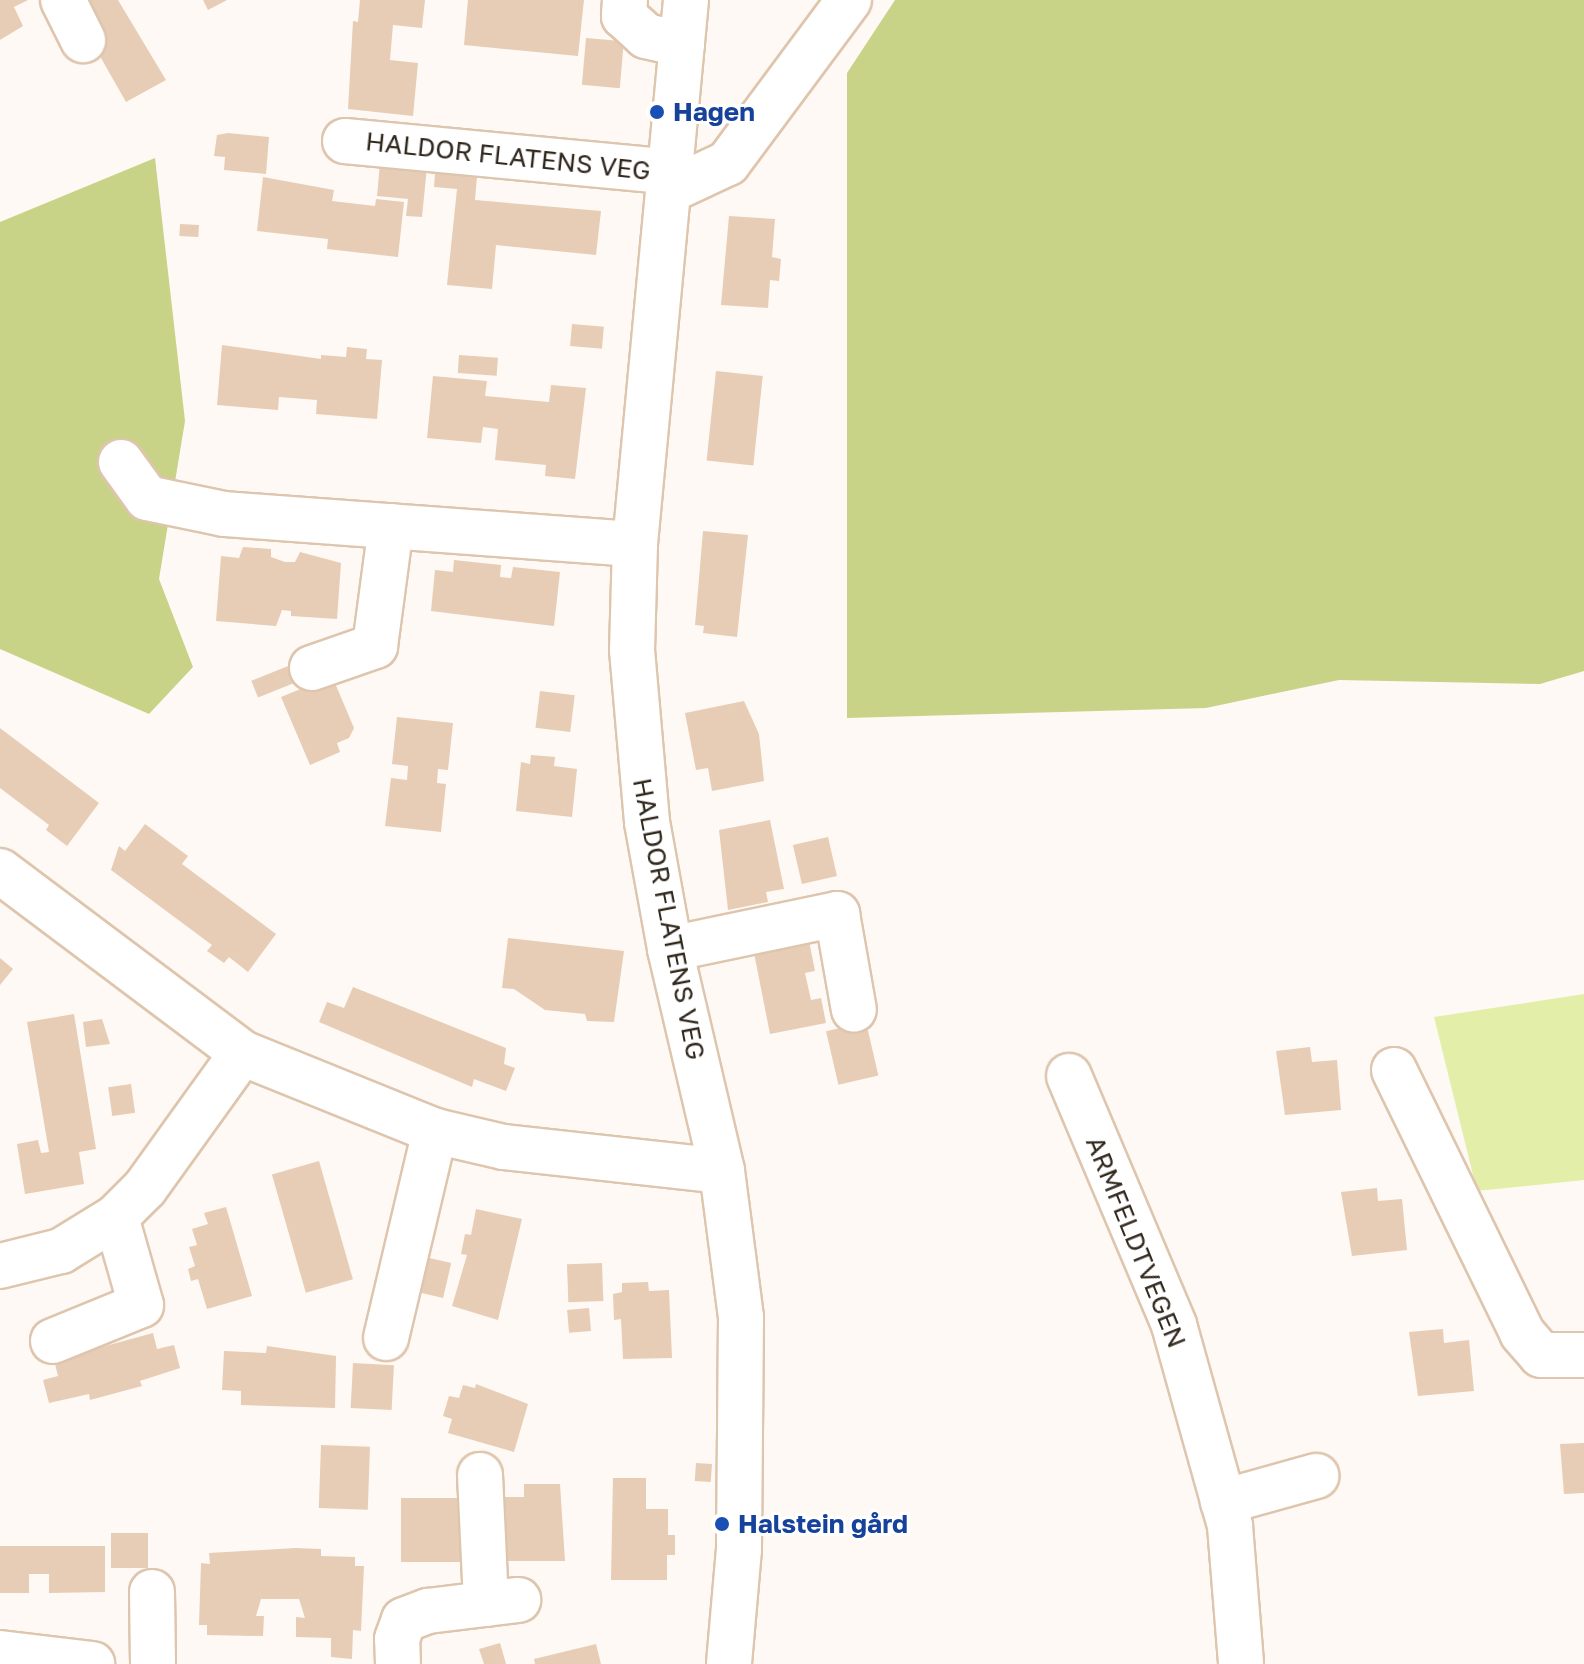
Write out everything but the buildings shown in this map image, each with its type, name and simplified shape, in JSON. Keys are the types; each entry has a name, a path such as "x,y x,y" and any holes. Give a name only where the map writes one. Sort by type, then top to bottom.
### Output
{"street":[{"path":"63,0 83,40"},
{"path":"625,0 624,16 646,36 682,44"},
{"name":"HALDOR FLATENS VEG","path":"686,0 635,544 632,650 638,754 670,949 722,1171 741,1317 743,1424 729,1664"},
{"path":"669,181 728,163 849,0"},
{"name":"HALDOR FLATENS VEG","path":"345,141 669,181"},
{"path":"121,462 147,498 224,514 635,544"},
{"path":"312,668 375,646 391,526"},
{"path":"0,871 242,1053 435,1131 504,1147 722,1171"},
{"path":"670,949 837,914 854,1010"},
{"path":"0,1266 61,1251 116,1217 145,1188 242,1053"},
{"path":"1394,1070 1522,1333 1541,1355 1584,1355"},
{"name":"ARMFELDTVEGEN","path":"1069,1076 1174,1325 1223,1502 1238,1595 1241,1664"},
{"path":"386,1338 435,1131"},
{"path":"53,1341 141,1305 116,1217"},
{"path":"398,1664 397,1639 404,1620 428,1611 502,1602 480,1475"},
{"path":"1223,1502 1316,1476"},
{"path":"152,1592 153,1664"},
{"path":"0,1653 92,1664"}],"green space":[{"path":"895,0 1584,0 1584,671 1540,684 1339,680 1206,708 847,718 847,73"},
{"path":"155,158 185,421 159,579 193,667 149,714 0,649 0,222"},
{"path":"1584,994 1584,1180 1477,1191 1434,1017"}],"place":[{"name":"Hagen","path":"657,112"},
{"name":"Halstein gård","path":"722,1524"}]}
